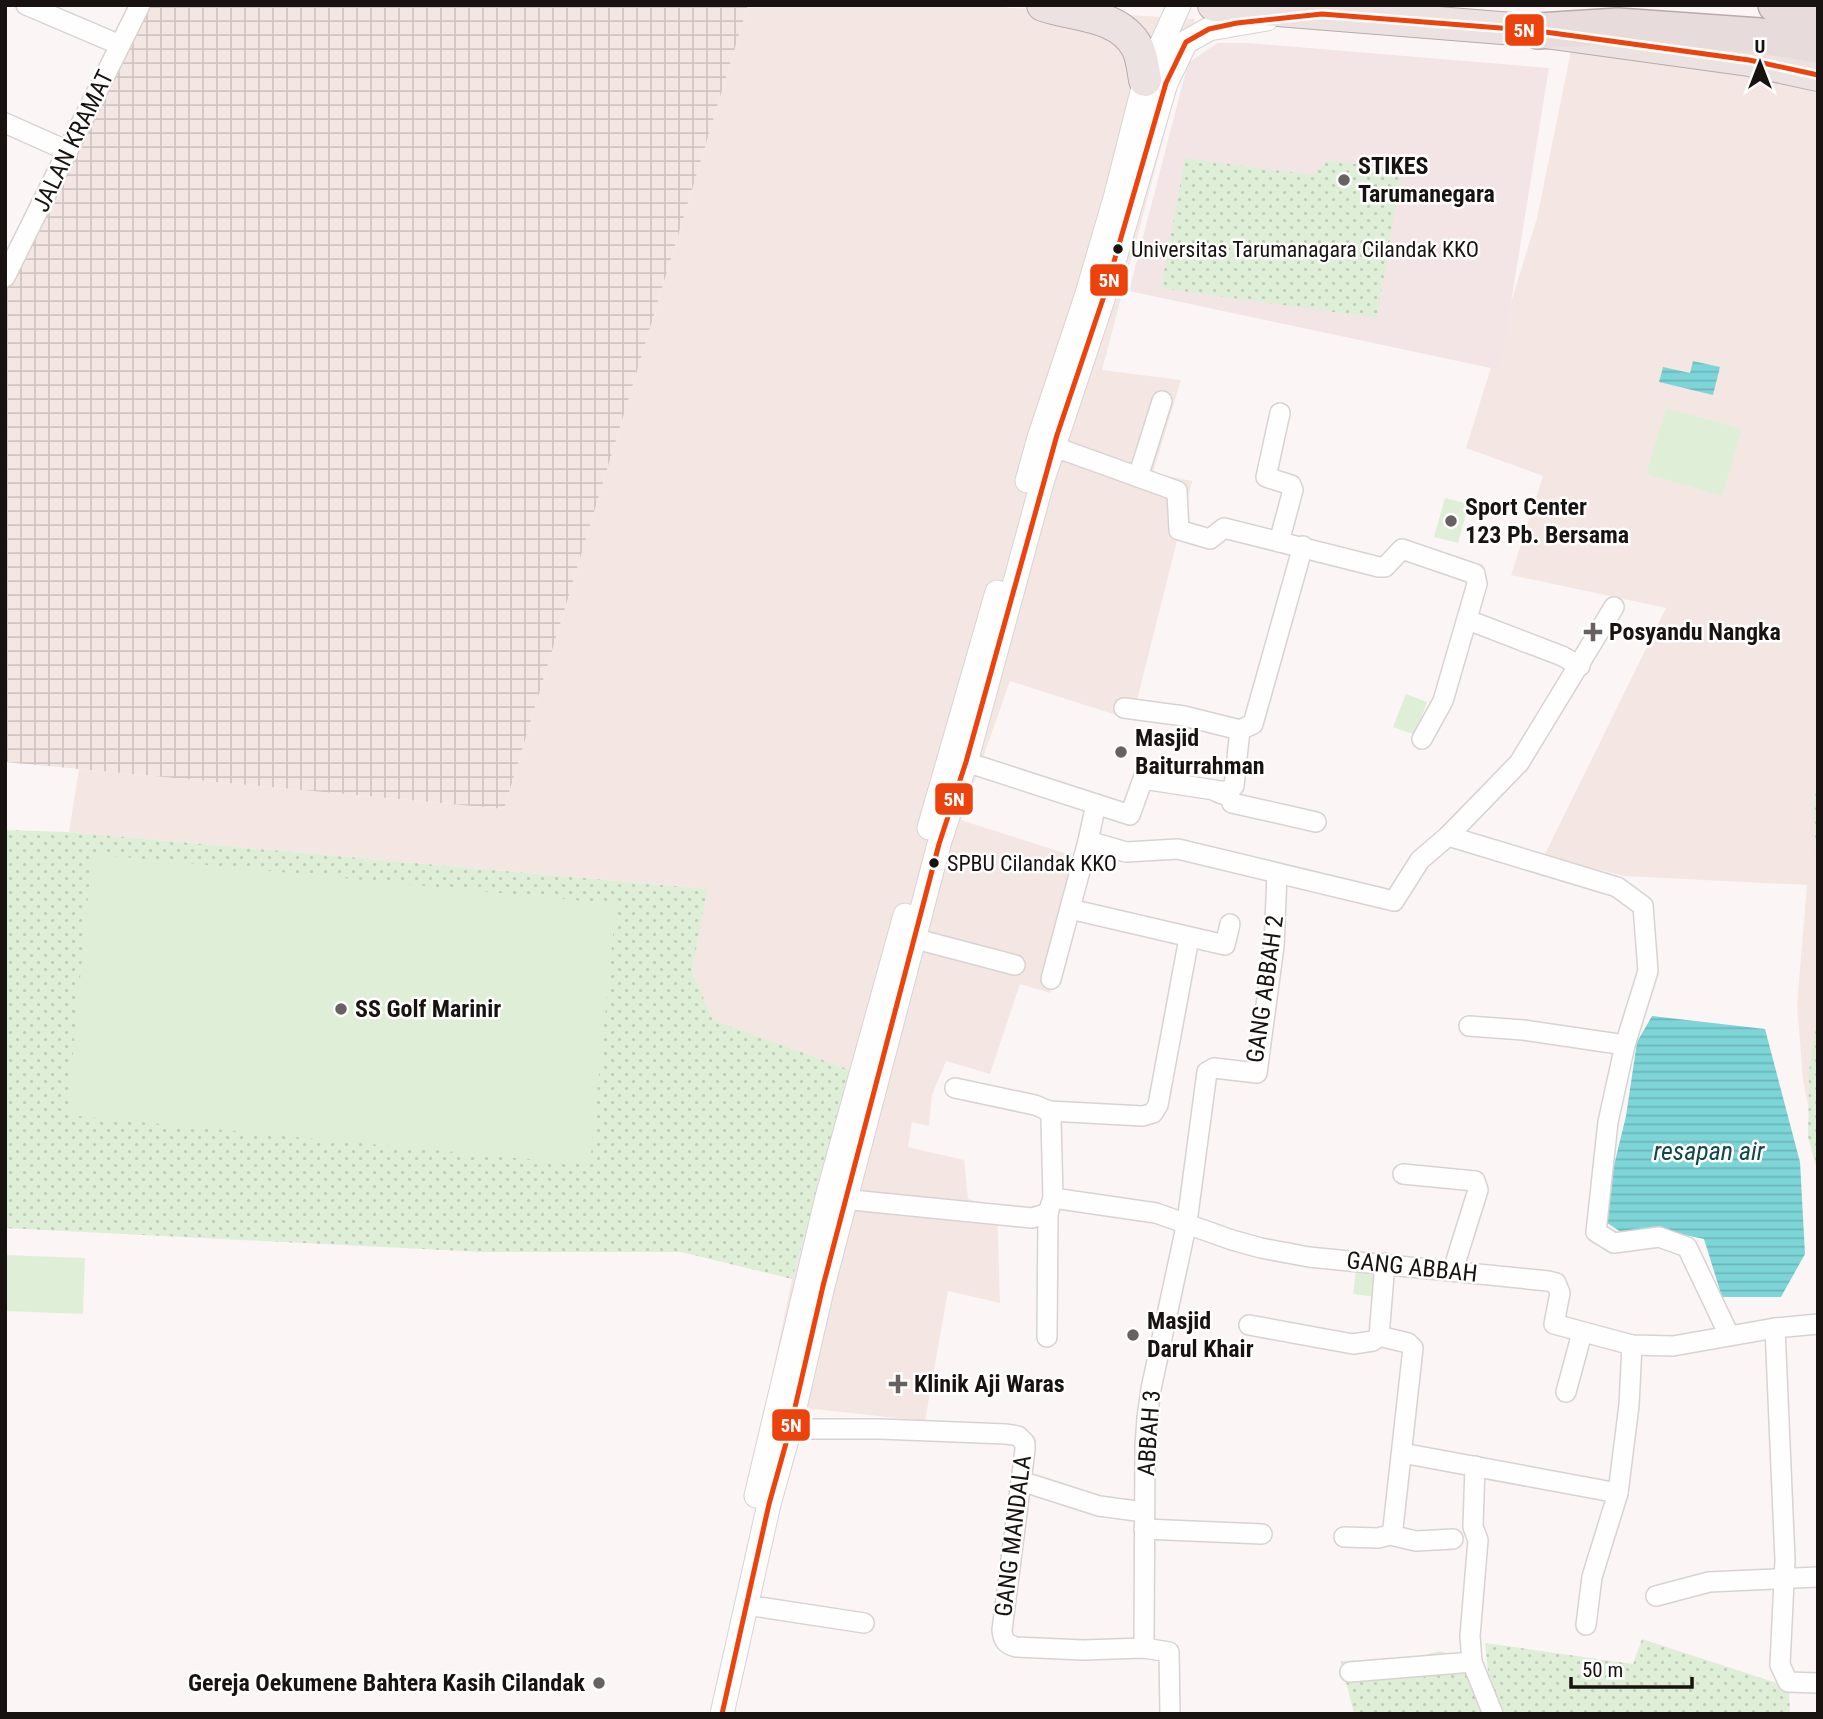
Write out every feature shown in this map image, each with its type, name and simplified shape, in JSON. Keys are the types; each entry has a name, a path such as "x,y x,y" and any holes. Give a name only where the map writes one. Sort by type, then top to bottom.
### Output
{"highway":[{"path":"1043,5 1117,26 1130,37 1138,49 1145,80"},
{"path":"1214,5 1336,12 1538,31 1749,60 1818,75"},
{"path":"1776,5 1818,15"},
{"path":"1538,31 1618,26 1760,36 1818,45"}],"street":[{"path":"26,5 120,45"},
{"name":"JALAN KRAMAT","path":"5,277 140,5"},
{"path":"707,1714 755,1501 799,1357 836,1199 907,936 1062,392 1145,80 1179,5"},
{"path":"1062,392 1104,296 1166,83 1186,42 1209,29 1237,23 1336,12"},
{"path":"5,123 68,151"},
{"path":"1138,477 1162,401"},
{"path":"1279,542 1293,490 1291,485 1266,477 1280,413"},
{"path":"1045,445 1177,491 1179,530 1210,538 1224,528 1385,567 1402,549 1475,574 1478,578 1468,621 1443,701 1422,739"},
{"path":"907,936 966,762 1036,476"},
{"path":"1124,708 1184,716 1240,730 1253,724 1303,546"},
{"path":"1088,841 1126,852 1178,849 1394,901 1420,860 1448,836 1519,763 1614,607"},
{"path":"1468,621 1562,656 1580,666"},
{"path":"966,762 1130,815 1143,779 1227,793 1234,786 1240,730"},
{"path":"1217,792 1230,797 1232,803 1316,822"},
{"path":"1051,979 1096,804"},
{"path":"1448,836 1617,887 1643,906 1648,971 1625,1045 1608,1122 1596,1232 1614,1243 1659,1237 1687,1247 1729,1335"},
{"name":"GANG ABBAH 2","path":"1186,1222 1207,1072 1214,1068 1257,1073 1275,946 1277,874"},
{"path":"1070,909 1225,945 1230,924"},
{"path":"907,936 1015,965"},
{"path":"955,1088 1035,1105 1049,1111 1143,1116 1153,1113 1158,1105 1189,938"},
{"path":"1469,1026 1523,1030 1625,1045"},
{"path":"1047,1337 1051,1206 1049,1111"},
{"path":"1403,1174 1475,1181 1478,1184 1453,1270"},
{"name":"GANG ABBAH","path":"836,1199 1032,1218 1051,1206 1156,1213 1261,1248 1309,1256 1556,1283 1560,1293 1554,1324 1632,1345 1673,1346 1775,1328 1818,1324"},
{"name":"ABBAH 3","path":"1144,1648 1145,1447 1151,1389 1186,1222"},
{"path":"1249,1325 1353,1344 1373,1341 1379,1336 1385,1263"},
{"path":"1775,1328 1785,1579 1780,1665 1788,1682 1818,1683"},
{"path":"1566,1392 1582,1333"},
{"path":"1379,1336 1409,1343 1413,1348 1394,1528 1390,1535"},
{"path":"1586,1625 1592,1577 1618,1493 1629,1405 1632,1345"},
{"path":"722,1714 769,1504 790,1429 799,1357"},
{"name":"GANG MANDALA","path":"790,1429 880,1429 1018,1436 1025,1443 1003,1639 1007,1644 1016,1647 1083,1650 1144,1648"},
{"path":"1402,1453 1618,1493"},
{"path":"1475,1466 1473,1527 1478,1540 1470,1636 1472,1662 1493,1714"},
{"path":"1021,1481 1144,1521 1262,1534"},
{"path":"1344,1537 1378,1538 1390,1535 1416,1541 1453,1539"},
{"path":"1656,1596 1709,1582 1818,1577"},
{"path":"746,1605 864,1623"},
{"path":"1144,1648 1169,1652 1170,1714"},
{"path":"1350,1672 1472,1662"}],"shaded area":[{"path":"145,5 748,5 504,809 5,762 5,290"},
{"path":"748,5 967,5 1195,19 1102,370 1181,380 1153,473 1192,481 1132,720 1010,681 961,820 1089,861 1050,993 1020,984 990,1074 946,1061 932,1095 929,1126 912,1122 908,1147 964,1160 968,1199 997,1207 1000,1303 948,1291 925,1421 766,1404 792,1279 853,1072 713,1020 692,973 706,889 69,832 79,769 504,809"},
{"path":"1573,41 1818,82 1818,1154 1803,1080 1797,1004 1807,885 1624,876 1544,856 1666,608 1511,575 1543,476 1466,448 1537,218"},
{"name":"STIKES Tarumanegara","path":"1217,43 1248,43 1549,68 1500,370 1129,291 1188,63"}],"green space":[{"path":"1185,158 1312,175 1328,160 1401,171 1377,318 1161,288"},
{"path":"1666,408 1742,429 1722,496 1646,474"},
{"name":"Sport Center 123 Pb. Bersama","path":"1445,498 1469,504 1458,543 1434,537"},
{"path":"1406,694 1427,702 1415,735 1393,727"},
{"path":"1818,780 1818,884 1813,806"},
{"path":"5,830 69,832 707,889 692,972 713,1020 853,1071 792,1279 681,1252 482,1252 5,1228"},
{"name":"SS Golf Marinir","path":"92,854 616,904 590,1165 67,1115"},
{"path":"1818,1004 1818,1174 1808,1137 1809,1073"},
{"path":"5,1255 85,1258 83,1314 5,1311"},
{"path":"1357,1262 1388,1266 1384,1298 1353,1294"},
{"path":"1642,1639 1789,1687 1790,1714 1505,1714 1489,1680 1485,1643 1633,1664"},
{"path":"1440,1651 1463,1658 1481,1714 1354,1714 1341,1661 1413,1658"}],"water":[{"path":"1693,361 1720,367 1713,395 1659,382 1663,367 1690,373"},
{"name":"resapan air","path":"1652,1016 1765,1029 1800,1162 1805,1254 1781,1297 1722,1297 1704,1239 1656,1229 1624,1234 1601,1219 1626,1116 1637,1042"}],"transit line":[{"name":"5N","path":"722,1714 769,1504 790,1429 823,1286 939,844 966,762 1057,435 1104,296 1166,83 1186,42 1209,29 1237,23 1322,14 1538,31 1749,60 1818,75"}],"place":[{"name":"STIKES Tarumanegara","path":"1344,180"},
{"name":"Universitas Tarumanagara Cilandak KKO","path":"1118,249"},
{"name":"Sport Center 123 Pb. Bersama","path":"1451,521"},
{"name":"Posyandu Nangka","path":"1593,632"},
{"name":"Masjid Baiturrahman","path":"1121,752"},
{"name":"SPBU Cilandak KKO","path":"934,863"},
{"name":"SS Golf Marinir","path":"341,1009"},
{"name":"Masjid Darul Khair","path":"1133,1335"},
{"name":"Klinik Aji Waras","path":"898,1384"},
{"name":"Gereja Oekumene Bahtera Kasih Cilandak","path":"599,1683"}]}
